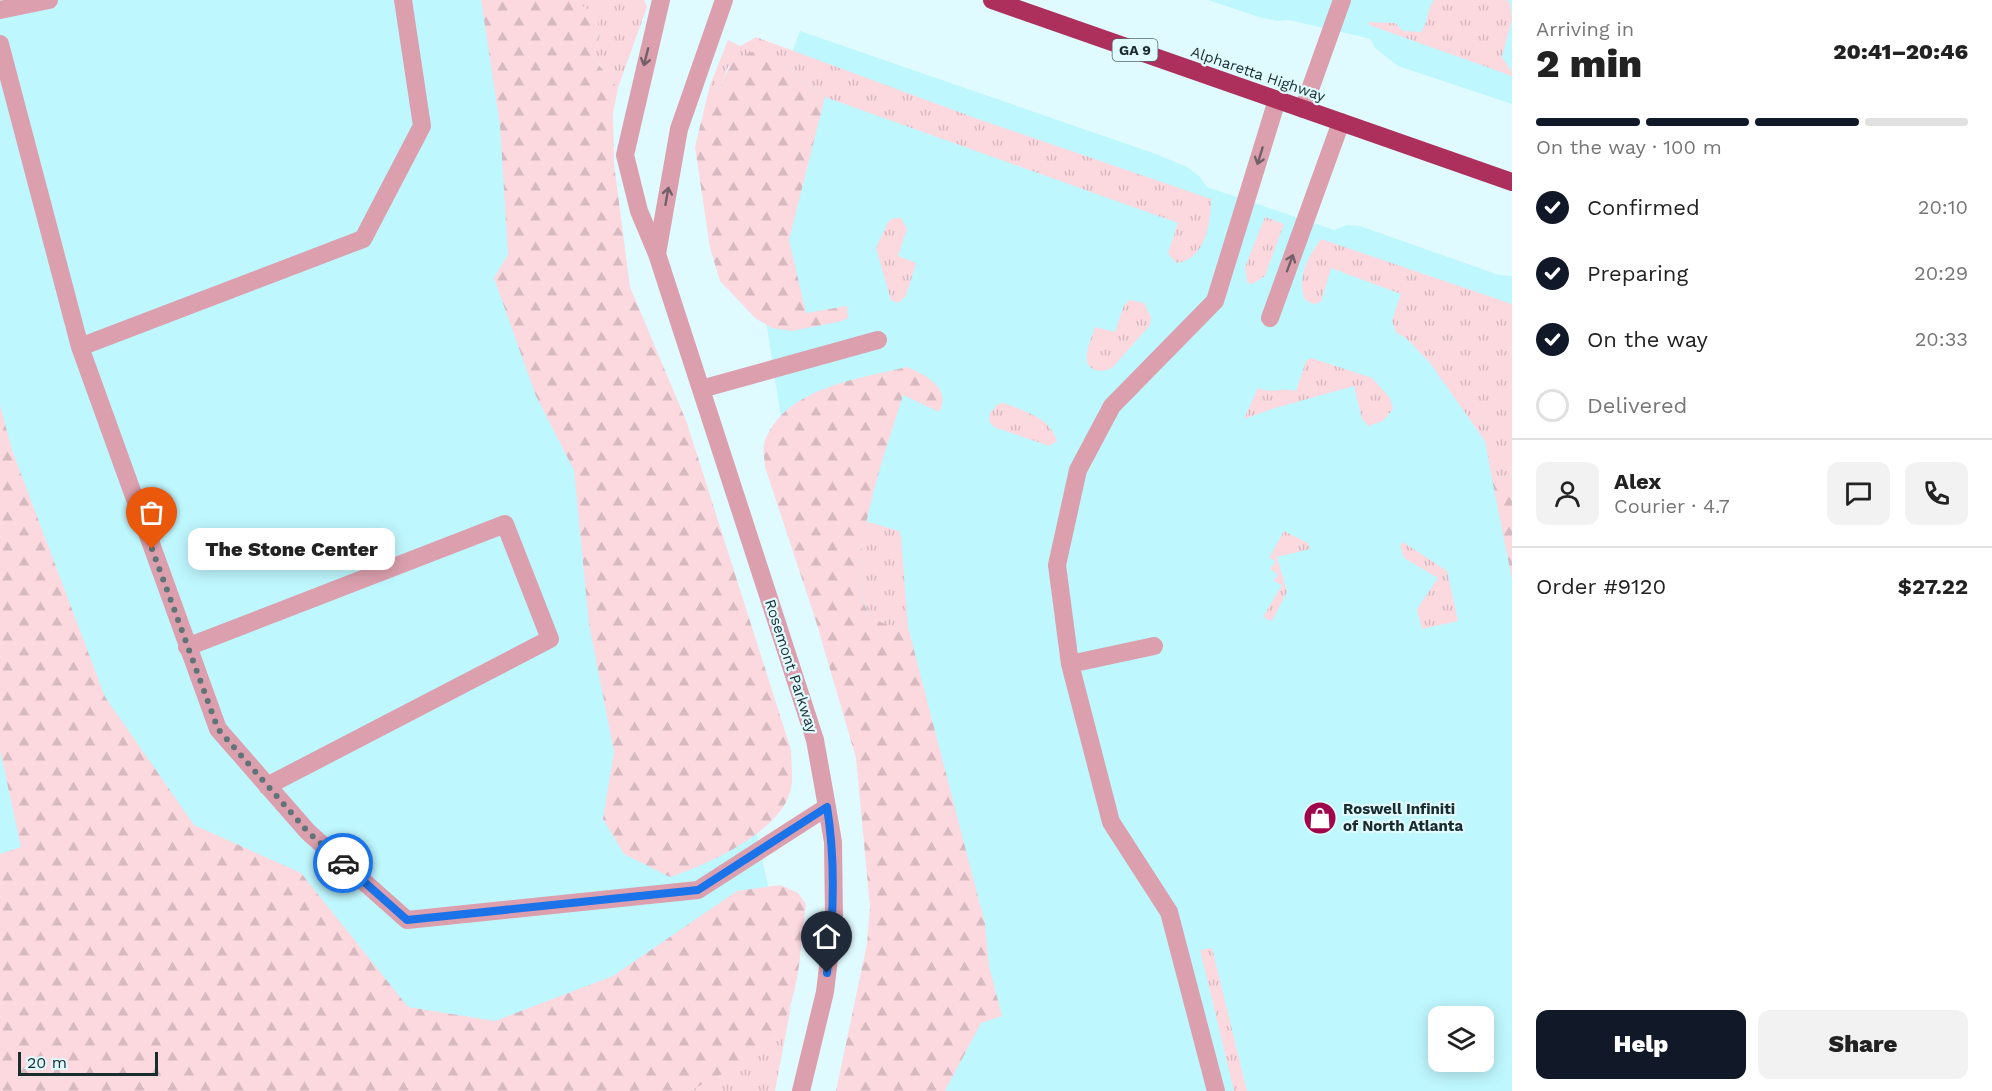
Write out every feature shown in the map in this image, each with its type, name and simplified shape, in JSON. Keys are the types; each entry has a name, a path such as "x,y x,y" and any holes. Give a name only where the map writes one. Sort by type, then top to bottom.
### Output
{"highway":[{"name":"Alpharetta Highway","path":"992,0 1512,182"}],"street":[{"path":"0,10 49,0"},
{"path":"80,347 363,239 422,126 403,0"},
{"name":"Rosemont Parkway","path":"661,0 625,155 639,211 657,254 814,740 832,842 834,917 825,992 801,1091"},
{"name":"Rosemont Parkway","path":"657,254 679,129 724,0"},
{"path":"1303,109 1342,0"},
{"path":"0,44 80,347 218,729 308,832 407,920 698,890 827,807"},
{"path":"1216,1091 1169,912 1111,822 1070,664 1058,565 1078,470 1112,406 1215,301 1278,100"},
{"path":"1270,318 1341,122"},
{"path":"701,388 878,340"},
{"path":"187,647 505,524 550,639 267,786"},
{"path":"1070,664 1154,646"}],"shaded area":[{"path":"0,0 567,0 554,163 735,733 769,890 620,1091 0,1091"},
{"path":"1208,0 1512,0 1512,104 1398,66 1375,48 1371,39 1289,20 1277,21 1259,17"},
{"path":"800,31 1156,154 1187,167 1199,176 1207,187 1334,230 1347,225 1360,226 1499,275 1512,276 1512,1091 867,1091 902,929 785,444 745,184"}],"green space":[{"path":"481,0 573,0 596,15 600,35 593,58 618,88 613,114 614,164 630,287 687,423 791,750 790,792 783,807 772,821 757,834 721,856 670,877 624,854 603,819 614,752 589,624 574,470 536,396 494,278 508,255 500,125"},
{"path":"573,0 644,0 647,7 618,88 593,58 600,35 596,15"},
{"path":"1434,0 1506,0 1510,3 1512,19 1502,57 1512,72 1512,76 1369,25 1369,22 1395,23 1403,31 1421,32"},
{"path":"756,37 975,118 1211,199 1208,229 1200,248 1186,260 1176,263 1168,253 1178,223 825,97 765,49 728,67 720,89 710,85 728,40 740,46"},
{"path":"765,49 825,97 789,240 806,313 847,306 848,318 842,321 792,331 772,328 755,318 720,281 710,248 695,147 710,85 720,89 727,71 735,60"},
{"path":"1265,217 1284,224 1265,276 1252,284 1247,282 1245,267"},
{"path":"894,218 901,218 907,229 898,256 916,263 906,296 898,303 891,300 876,248 888,222"},
{"path":"1321,239 1512,304 1512,476 1492,479 1485,441 1430,363 1407,339 1396,332 1392,321 1401,294 1331,268 1321,302 1314,304 1305,300 1302,284 1305,268"},
{"path":"1130,300 1144,303 1151,317 1150,325 1112,368 1102,371 1093,369 1089,366 1087,356 1095,327 1115,332 1124,305"},
{"path":"1311,358 1372,378 1390,398 1393,409 1383,421 1368,426 1362,419 1354,386 1244,419 1258,388 1296,391 1306,361"},
{"path":"907,367 929,378 940,389 942,404 939,412 903,395 878,474 863,540 860,570 862,596 870,614 879,621 888,625 908,627 985,924 989,966 1002,1016 981,1023 945,1091 836,1091 867,944 870,907 856,758 815,618 765,467 763,446 773,425 787,410 804,398 845,382"},
{"path":"1004,403 1043,421 1054,433 1057,441 1049,446 994,427 989,421 990,413 998,404"},
{"path":"0,405 12,450 105,697 194,825 301,873 408,1007 495,1021 613,976 737,891 780,885 798,893 806,904 795,990 784,1022 775,1036 747,1060 690,1091 0,1091 0,854 21,847 0,750"},
{"path":"1512,476 1512,579 1492,479"},
{"path":"865,521 899,531 908,627 885,625 873,617 866,607 860,579"},
{"path":"1284,531 1308,543 1310,549 1277,557 1287,592 1272,621 1263,617 1282,585 1274,581 1278,574 1270,569 1276,561 1269,558"},
{"path":"1403,542 1447,571 1458,621 1422,629 1417,609 1438,578 1404,558 1400,546"},
{"path":"1212,948 1247,1091 1234,1091 1200,950"},
{"path":"791,1006 775,1091 690,1091 749,1058 774,1038"}],"way so far":[{"path":"152,549 218,729 308,832 343,863"}],"place":[{"name":"The Stone Center","path":"152,549"},
{"name":"Roswell Infiniti of North Atlanta","path":"1320,818"}],"route":[{"path":"343,863 407,920 698,890 716,881 827,807 832,842 834,917 827,973"}]}
